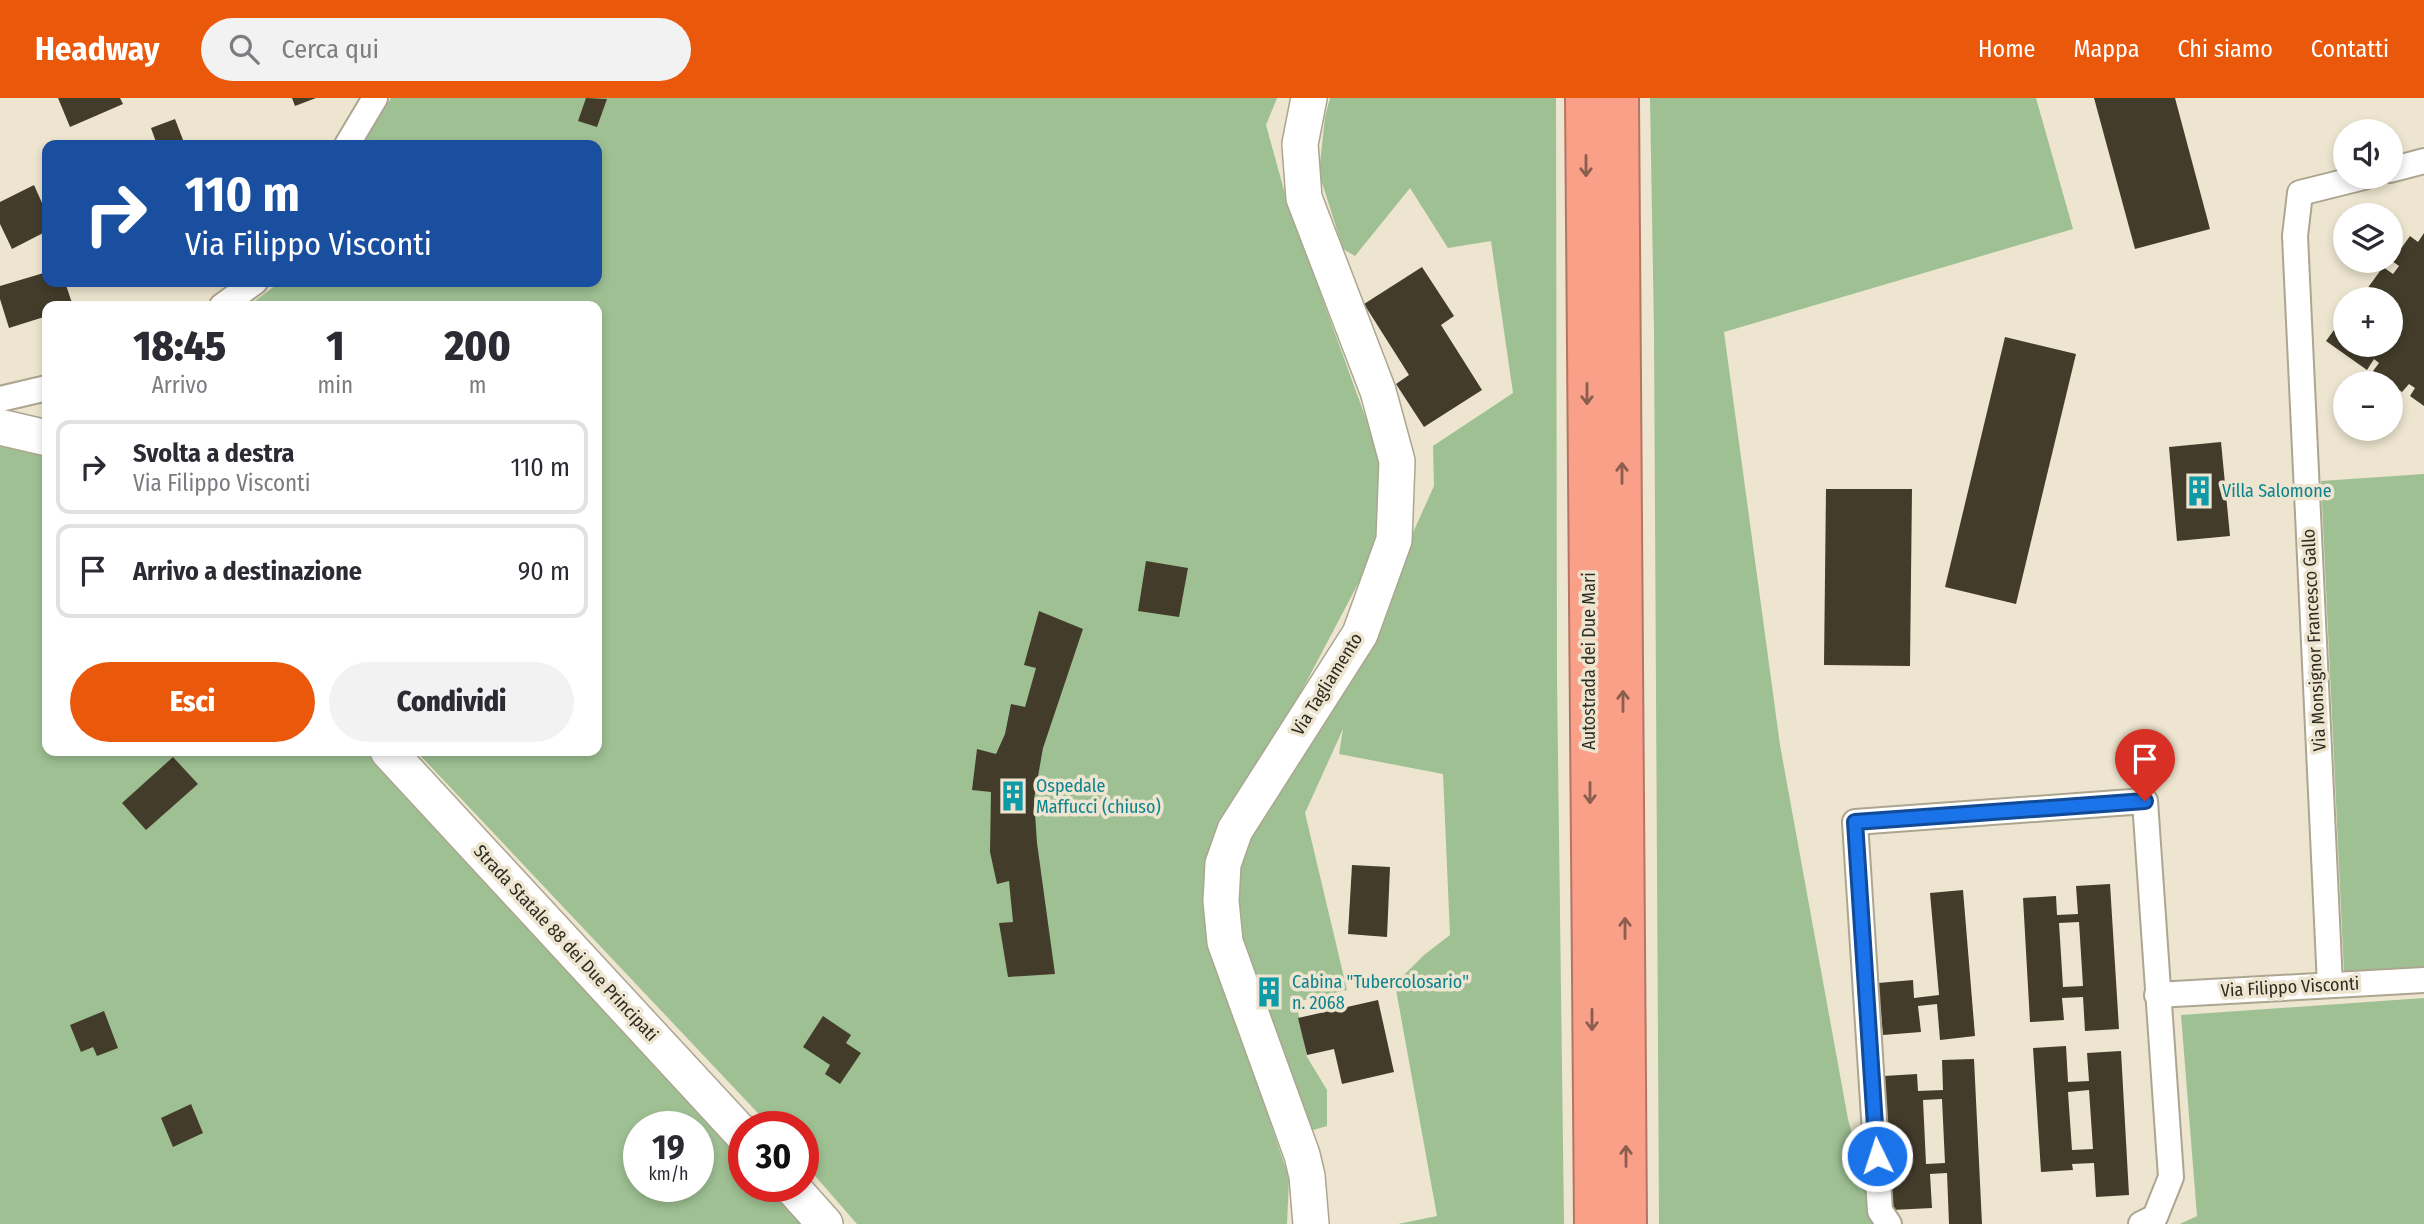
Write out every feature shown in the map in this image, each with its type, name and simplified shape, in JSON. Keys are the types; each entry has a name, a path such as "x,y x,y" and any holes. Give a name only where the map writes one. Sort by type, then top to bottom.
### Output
{"highway":[{"name":"Autostrada dei Due Mari","path":"1585,98 1594,1224"},
{"name":"Autostrada dei Due Mari","path":"1619,98 1627,1224"}],"main road":[{"name":"Via Tagliamento","path":"1309,98 1300,144 1304,198 1378,391 1397,461 1394,540 1360,634 1235,830 1223,864 1221,901 1225,942 1303,1155 1311,1224"},
{"path":"0,427 42,437"},
{"name":"Strada Statale 88 dei Due Principati","path":"393,756 728,1119"},
{"path":"805,1202 825,1224"}],"street":[{"path":"349,140 375,98"},
{"path":"2403,167 2424,161"},
{"name":"Via Monsignor Francesco Gallo","path":"2330,985 2295,236 2300,193 2333,185"},
{"path":"229,301 249,287"},
{"path":"0,400 42,389"},
{"path":"1889,1224 1880,1211 1855,822 2145,801 2171,1177 2155,1217 2141,1224"},
{"name":"Via Filippo Visconti","path":"2157,995 2424,980"}],"green space":[{"path":"391,98 1277,98 1266,125 1287,201 1382,463 1382,530 1361,578 1299,696 1215,832 1208,853 1211,946 1289,1178 1287,1224 857,1224 819,1180 819,1111 756,1111 421,756 602,756 602,301 255,301 273,287 602,287 602,140 363,140"},
{"path":"1330,98 1556,98 1557,679 1564,1224 1398,1224 1437,1216 1395,984 1424,955 1450,935 1443,774 1339,754 1343,729 1305,813 1347,990 1296,1002 1307,1057 1327,1090 1327,1126 1310,1131 1253,977 1235,912 1242,849 1347,679 1434,486 1433,446 1513,393 1491,241 1448,248 1410,188 1355,256 1343,249 1319,173 1325,117"},
{"path":"1650,98 2036,98 2073,229 1724,332 1780,745 1848,1119 1876,1224 1659,1224 1654,331"},
{"path":"0,444 42,450 42,756 377,756 712,1111 623,1111 623,1202 714,1202 714,1113 728,1128 728,1202 797,1202 818,1224 0,1224"},
{"path":"2424,474 2424,968 2344,972 2321,481"},
{"path":"2424,998 2424,1224 2180,1224 2197,1216 2181,1015"}],"building":[{"path":"58,98 120,98 123,104 70,127"},
{"path":"292,98 316,98 295,106"},
{"path":"586,98 607,99 597,127 578,121"},
{"path":"2094,98 2175,98 2210,229 2135,249"},
{"path":"175,119 183,140 155,140 151,128"},
{"path":"34,185 42,203 42,234 12,249 0,224 0,202"},
{"path":"2424,233 2424,406 2410,396 2415,388 2409,384 2403,391 2403,371 2373,371 2379,363 2374,359 2367,370 2349,357 2403,357 2403,287 2368,287 2379,273 2403,273 2403,246 2410,236 2418,242"},
{"path":"1422,267 1454,316 1441,325 1482,390 1424,427 1396,384 1409,375 1364,304"},
{"path":"42,273 42,287 67,287 71,301 42,301 42,318 9,328 0,299 0,286"},
{"path":"2333,331 2333,346 2326,341"},
{"path":"2005,337 2076,354 2016,604 1945,587"},
{"name":"Villa Salomone","path":"2221,442 2230,536 2177,541 2169,447"},
{"path":"1826,489 1912,489 1910,666 1824,665"},
{"path":"1146,561 1188,568 1179,617 1138,611"},
{"name":"Ospedale Maffucci (chiuso)","path":"1039,611 1083,629 1043,748 1034,799 1037,843 1055,974 1008,977 999,923 1013,922 1009,881 997,884 990,852 991,792 972,790 977,749 996,754 1005,734 1011,704 1025,707 1036,668 1024,665"},
{"path":"173,757 198,784 146,830 122,803"},
{"path":"1352,865 1390,867 1387,937 1348,934"},
{"path":"2110,884 2119,1029 2085,1031 2083,997 2062,998 2064,1020 2030,1022 2023,898 2056,896 2057,915 2078,914 2076,886","holes":["2079,922 2083,986 2063,987 2059,923"]},
{"path":"1963,890 1975,1036 1940,1040 1937,1004 1918,1006 1921,1032 1883,1035 1878,983 1913,980 1914,998 1939,995 1930,893"},
{"name":"Cabina \"Tubercolosario\" n. 2068","path":"1276,981 1280,998 1263,1003 1258,986"},
{"path":"1378,1000 1394,1072 1342,1084 1334,1049 1307,1055 1298,1018"},
{"path":"104,1011 118,1048 97,1056 93,1047 81,1052 70,1025"},
{"path":"823,1016 851,1035 846,1043 861,1053 840,1084 825,1074 830,1065 803,1047"},
{"path":"2066,1046 2068,1082 2089,1081 2087,1053 2121,1051 2129,1195 2096,1197 2094,1163 2072,1164 2073,1170 2041,1172 2033,1048","holes":["2089,1090 2093,1149 2072,1150 2068,1092"]},
{"path":"1974,1059 1982,1224 1949,1224 1947,1173 1930,1174 1932,1208 1891,1210 1884,1076 1917,1074 1918,1091 1943,1090 1942,1060","holes":["1942,1099 1945,1163 1926,1164 1923,1100"]},
{"path":"191,1104 203,1133 173,1147 161,1118"}],"place":[{"name":"Villa Salomone","path":"2199,491"},
{"name":"Ospedale Maffucci (chiuso)","path":"1013,796"},
{"name":"Cabina \"Tubercolosario\" n. 2068","path":"1269,992"}],"route":[{"path":"1877,1156 1855,822 2145,801"}]}
